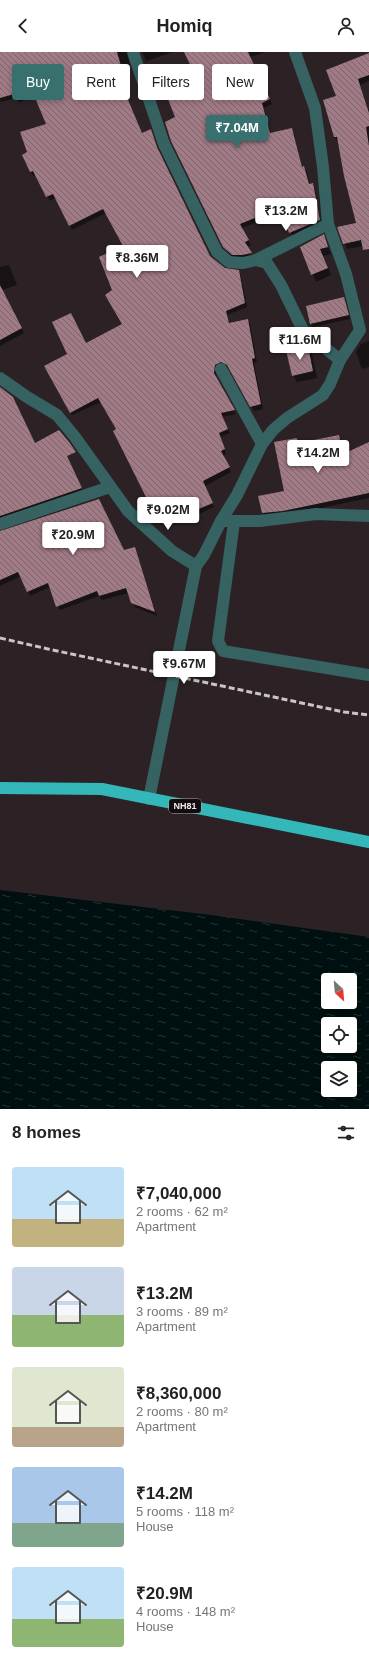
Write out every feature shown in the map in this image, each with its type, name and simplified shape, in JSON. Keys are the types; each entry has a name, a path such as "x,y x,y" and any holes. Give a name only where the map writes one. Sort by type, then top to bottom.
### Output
{"highway":[{"name":"NH81","path":"0,788 102,790 369,842"}],"street":[{"path":"133,52 164,144 217,252 229,262 243,263 256,260 328,224"},
{"path":"149,799 196,566 204,555 221,521 237,495 262,444 273,430 287,418 323,396 330,384 340,360 360,330 346,274 328,224 323,167 315,108 295,52"},
{"path":"256,260 267,263 281,285 303,330 340,360"},
{"path":"221,369 262,444"},
{"path":"0,378 27,397 57,414 128,511 172,551 196,566"},
{"path":"0,524 110,487"},
{"path":"221,521 260,521 316,514 369,516"},
{"path":"234,522 218,641 220,646 224,650 369,675"}],"water":[{"path":"0,890 211,915 369,937 369,1109 0,1109"}],"building":[{"path":"0,52 117,52 120,64 72,64 72,100 128,100 142,133 151,129 157,147 210,256 225,268 239,270 245,303 226,311 229,323 248,319 255,358 252,359 261,404 250,407 227,365 221,362 215,365 214,373 235,410 221,413 228,429 219,433 225,449 221,451 230,467 203,481 213,503 189,513 183,500 154,513 113,431 116,429 98,398 70,413 44,366 67,354 52,322 71,313 86,343 122,324 105,295 112,290 99,257 123,246 103,209 69,226 53,194 46,197 33,171 30,172 22,155 27,152 20,132 46,124 36,100 64,100 64,64 12,64 12,95 0,98"},
{"path":"184,52 248,52 254,64 212,64 212,100 268,100 262,103 270,133 292,128 302,167 304,166 309,184 313,183 320,220 289,233 279,208 240,224 249,240 245,242 252,253 232,255 223,247 171,141 165,122 175,117 168,100 204,100 204,64 190,64"},
{"path":"369,53 369,75 358,79 369,113 369,126 366,127 369,146 369,249 363,250 361,240 343,244 337,227 356,223 344,176 337,137 334,137 323,100 336,96 326,70"},
{"path":"324,234 328,247 320,249 328,268 311,275 300,247"},
{"path":"0,285 22,328 0,340"},
{"path":"344,297 349,315 310,324 306,306"},
{"path":"308,346 313,371 292,376 286,350"},
{"path":"0,387 13,397 35,443 59,430 69,442 76,452 67,456 82,488 0,516"},
{"path":"339,435 343,454 369,442 369,493 283,511 262,513 258,496 284,491 274,442 297,438 298,443"},
{"path":"99,499 124,550 135,547 155,612 131,603 126,588 99,596 97,591 56,607 48,583 27,592 18,572 0,580 0,531"}],"railway":[{"path":"0,638 344,712 369,715"}]}
